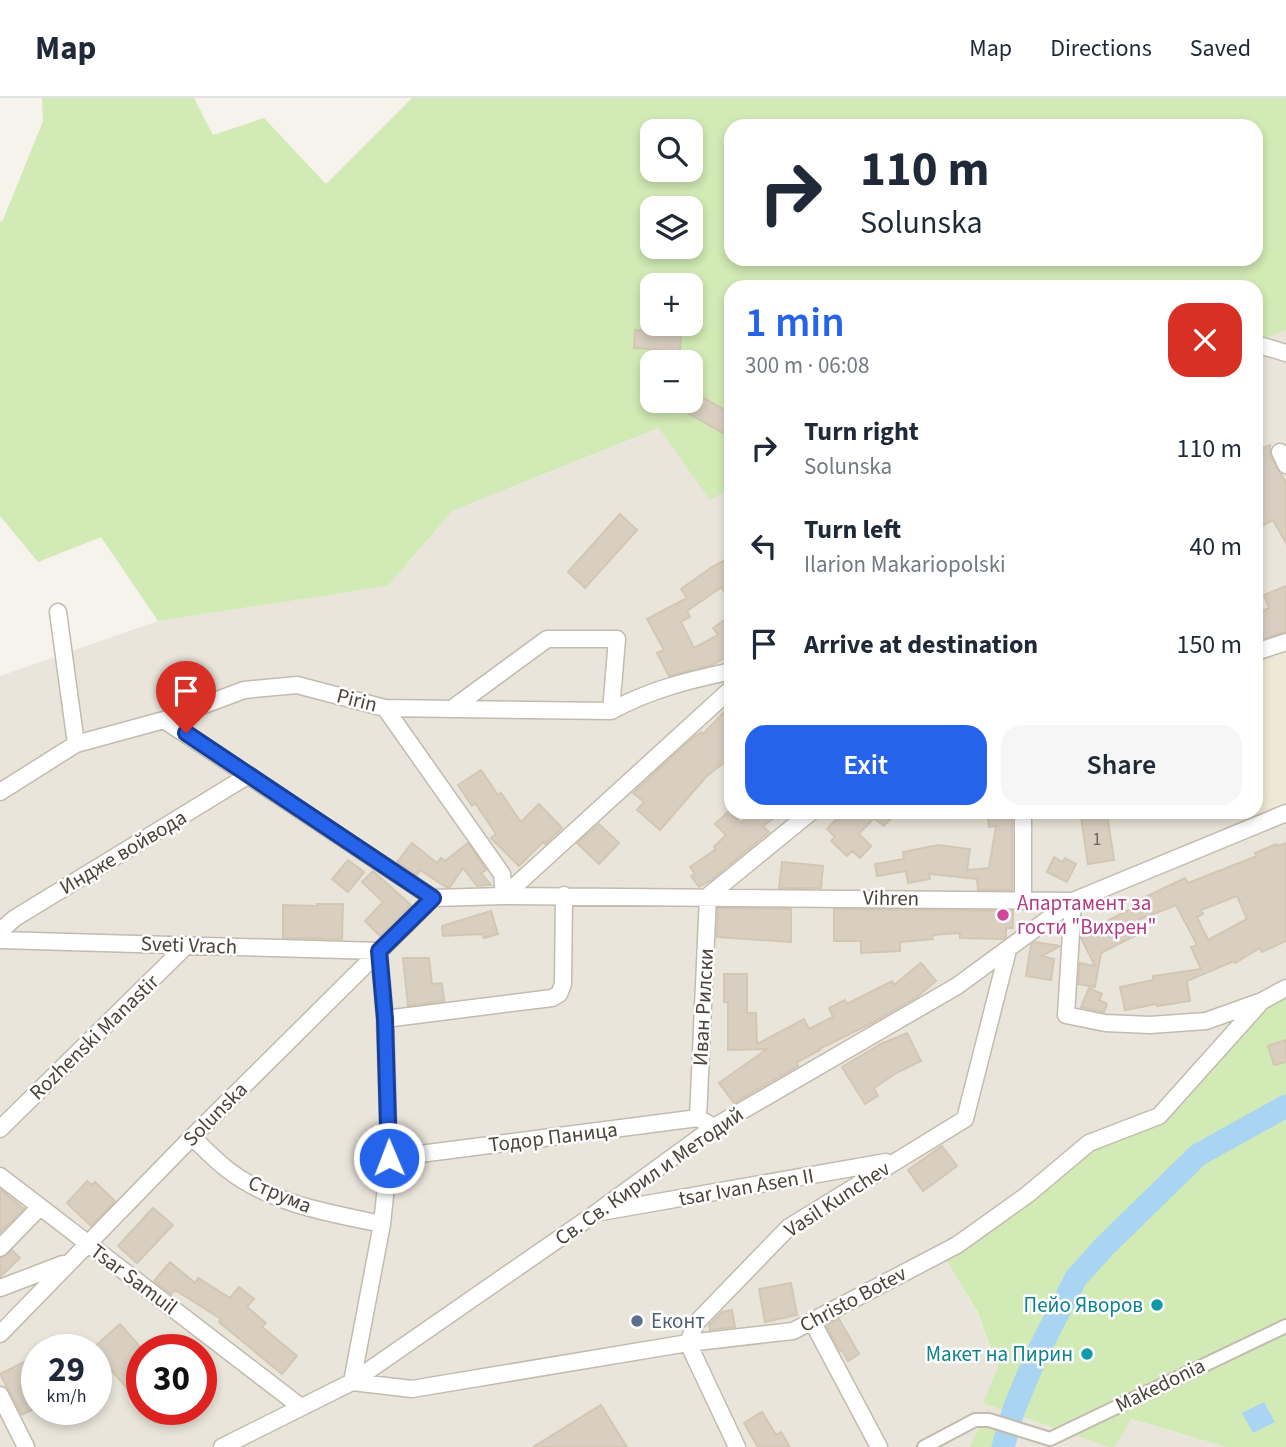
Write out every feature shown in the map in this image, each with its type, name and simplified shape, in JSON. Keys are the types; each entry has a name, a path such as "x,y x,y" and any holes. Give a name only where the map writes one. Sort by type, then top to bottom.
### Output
{"street":[{"path":"1263,346 1286,353"},
{"path":"58,612 76,744"},
{"path":"453,708 547,639 617,639 611,711"},
{"path":"1263,650 1286,642"},
{"name":"Pirin","path":"0,792 76,744 164,720 244,690 297,685 385,708 611,711 639,696 671,685 724,673"},
{"path":"504,896 724,695"},
{"path":"385,708 502,874 504,896"},
{"path":"164,720 433,898"},
{"name":"Индже войвода","path":"0,931 15,918 249,775"},
{"path":"1286,813 1073,901 1066,1014 1105,1023 1150,1025 1206,1021 1286,988"},
{"path":"708,896 802,819"},
{"path":"1023,819 1023,900"},
{"path":"385,1019 552,998 559,994 563,984 564,895"},
{"name":"Vihren","path":"433,898 564,895 1073,901"},
{"name":"Иван Рилски","path":"698,1118 708,896"},
{"name":"Solunska","path":"0,1334 192,1137 433,898"},
{"name":"Св. Св. Кирил и Методий","path":"222,1447 352,1382 596,1213 714,1127 946,993 1073,901"},
{"name":"Sveti Vrach","path":"0,940 379,951"},
{"name":"Rozhenski Manastir","path":"0,1129 187,945"},
{"name":"Vasil Kunchev","path":"688,1343 696,1323 789,1227 965,1119 1008,950"},
{"path":"352,1382 382,1224 389,1158 385,1019 379,951"},
{"name":"Christo Botev","path":"352,1382 412,1389 688,1343 793,1331 957,1245 1027,1195 1089,1143 1159,1116 1262,1000"},
{"path":"698,1118 714,1127"},
{"name":"Тодор Паница","path":"389,1158 698,1118"},
{"name":"Струма","path":"192,1137 229,1171 266,1191 311,1210 382,1224"},
{"name":"tsar Ivan Asen II","path":"596,1213 897,1160"},
{"name":"Tsar Samuil","path":"0,1176 301,1407"},
{"path":"0,1248 40,1207"},
{"path":"0,1288 70,1261"},
{"path":"812,1321 879,1447"},
{"name":"Makedonia","path":"924,1447 975,1420 989,1420 1050,1439 1286,1326"},
{"path":"688,1343 737,1447"},
{"path":"0,1395 26,1447"}],"shaded area":[{"path":"1286,330 1286,992 1162,1117 945,1258 976,1310 998,1368 984,1403 1109,1447 0,1447 0,676 158,621 388,586 452,511 660,428 710,499 724,492 724,819 1263,819 1263,340"},
{"path":"1286,652 1286,802 1263,811 1263,661"},
{"path":"1130,1419 1226,1447 1115,1447"}],"green space":[{"path":"42,98 194,98 213,135 264,118 326,184 412,98 1286,98 1286,330 1263,340 1263,280 724,280 724,492 710,500 659,428 452,511 388,586 158,621 101,537 38,562 0,516 0,222 43,121"},
{"path":"1286,992 1286,1447 1226,1447 1131,1419 1115,1447 1109,1447 983,1403 998,1367 977,1311 945,1258 1085,1148 1163,1117 1269,1001"},
{"path":"981,1422 1002,1432 997,1447 970,1447"}],"water":[{"path":"1264,1402 1275,1422 1253,1433 1242,1413"}],"building":[{"path":"635,330 640,330 640,336 681,336 680,350 634,348"},
{"path":"703,398 724,410 723,433 688,413 703,413"},
{"path":"1270,445 1270,456 1286,483 1286,543 1273,520 1263,525 1263,448"},
{"path":"620,514 637,530 585,588 568,572"},
{"path":"724,561 724,591 722,587 687,611 690,617 681,622 694,648 718,635 713,628 724,620 724,658 712,665 669,676 657,653 664,650 647,619 687,598 681,589"},
{"path":"1286,586 1286,632 1263,639 1263,611 1269,608 1264,595"},
{"path":"724,712 724,762 706,777 660,830 637,810 644,802 633,793 690,740 701,732 703,734"},
{"path":"481,770 521,822 539,804 562,828 519,866 491,838 496,834 475,803 472,806 458,785"},
{"path":"724,816 724,819 737,819 741,823 745,819 772,819 763,826 769,832 699,887 691,876 695,874 690,867 716,849 714,847 726,835 715,824"},
{"path":"836,819 873,819 859,834 871,846 860,858 852,851 847,856 831,841 835,837 827,829"},
{"path":"875,819 890,819 884,826"},
{"path":"988,819 1012,819 1012,890 978,890 977,879 929,874 930,879 908,883 906,871 877,876 875,864 904,859 903,852 938,845 970,849 967,870 989,868 996,826 989,827"},
{"path":"1081,819 1108,819 1114,860 1088,864"},
{"path":"599,824 619,843 599,864 577,843"},
{"path":"412,843 437,863 441,858 445,861 468,843 486,870 481,873 491,885 477,886 463,868 450,887 420,870 417,875 397,862"},
{"path":"1286,843 1286,941 1262,952 1260,948 1235,963 1234,961 1187,981 1190,1001 1125,1010 1120,987 1153,980 1153,976 1201,969 1191,947 1197,945 1176,905 1138,920 1144,931 1101,953 1095,987 1078,984 1080,963 1095,966 1081,938 1082,923 1087,920 1091,929 1141,904 1139,900 1185,878 1188,883 1257,856 1255,853 1276,844","holes":["1237,896 1247,919 1208,940 1197,917 1203,914 1201,910"]},
{"path":"1054,857 1063,862 1065,858 1076,864 1067,882 1047,872"},
{"path":"348,860 364,872 348,892 332,879"},
{"path":"782,862 823,866 821,888 779,888"},
{"path":"373,871 411,905 380,936 365,921 383,902 362,882"},
{"path":"343,904 342,939 283,938 283,905"},
{"path":"718,908 791,909 791,942 717,937"},
{"path":"834,909 1013,911 1013,928 1006,928 1006,937 1003,939 960,938 960,933 932,935 933,939 900,942 900,951 861,953 861,941 834,941"},
{"path":"491,911 498,934 484,938 482,934 443,936 442,926"},
{"path":"1035,942 1060,946 1042,956 1054,959 1051,980 1026,976 1031,945"},
{"path":"403,958 429,958 432,984 442,983 444,1001 408,1006"},
{"path":"921,963 936,981 917,997 819,1049 797,1062 798,1066 734,1103 719,1083 767,1049 728,1050 728,1002 724,1002 724,974 747,974 747,1013 756,1013 757,1044 804,1019 809,1029 833,1017 829,1008 845,1000 847,1004 892,981 894,985"},
{"path":"1089,988 1102,994 1099,1000 1107,1004 1104,1012 1081,1007"},
{"path":"907,1033 921,1061 874,1088 878,1096 865,1104 842,1067 881,1044"},
{"path":"1286,1040 1286,1062 1274,1065 1268,1046"},
{"path":"942,1146 957,1166 923,1191 908,1170"},
{"path":"87,1181 92,1185 95,1182 115,1201 91,1226 67,1203"},
{"path":"0,1189 24,1209 0,1233"},
{"path":"153,1208 173,1225 137,1263 118,1246"},
{"path":"12,1250 20,1258 0,1277 0,1258"},
{"path":"170,1262 195,1283 198,1278 230,1298 239,1287 254,1299 247,1307 266,1323 262,1327 297,1356 282,1374 219,1322 221,1319 175,1290 171,1294 154,1281"},
{"path":"791,1283 797,1315 765,1322 759,1289"},
{"path":"732,1310 735,1327 710,1330 709,1325 722,1312"},
{"path":"839,1319 859,1354 848,1361 826,1325"},
{"path":"120,1324 129,1334 126,1334 126,1387 112,1371 112,1334 109,1334"},
{"path":"21,1364 21,1413 0,1374"},
{"path":"601,1405 627,1447 533,1447"},
{"path":"762,1412 776,1435 781,1432 790,1447 758,1447 744,1423"}],"waterway":[{"path":"1003,1447 1014,1409 1036,1356 1076,1278 1198,1155 1286,1106"}],"place":[{"name":"Апартамент за гости \"Вихрен\"","path":"1003,915"},
{"name":"Пейо Яворов","path":"1157,1305"},
{"name":"Еконт","path":"637,1321"},
{"name":"Макет на Пирин","path":"1087,1354"}],"route":[{"path":"186,733 433,898 379,951 385,1019 389,1158"}]}
